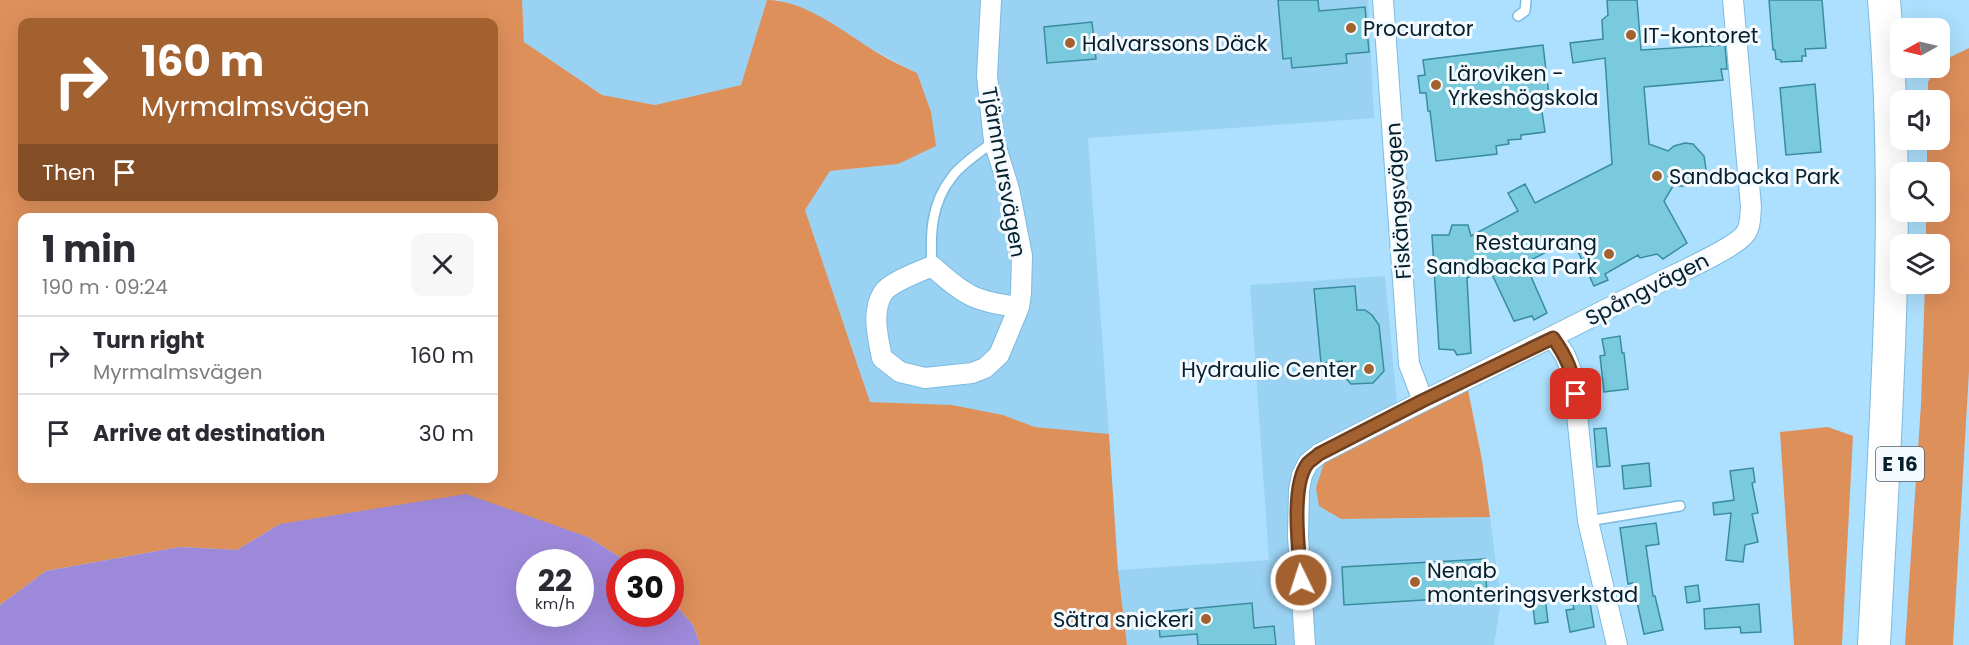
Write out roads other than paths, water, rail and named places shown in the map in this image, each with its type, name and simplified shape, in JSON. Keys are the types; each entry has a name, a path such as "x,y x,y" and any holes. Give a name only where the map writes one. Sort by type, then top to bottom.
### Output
{"highway":[{"name":"E 16","path":"1874,645 1886,413 1893,204 1884,0"},
{"path":"1900,0 1901,18"},
{"name":"E 16","path":"1891,645 1906,294"}],"street":[{"name":"Tjärnmursvägen","path":"932,266 883,292 876,312 882,358 900,372 925,378 972,373 985,368 999,355 1019,307 1022,256 1009,189 994,141 987,76 991,0"},
{"name":"Fiskängsvägen","path":"1383,0 1409,364 1422,401"},
{"name":"Spångvägen","path":"1305,645 1297,511 1302,475 1308,463 1319,454 1422,401 1553,338 1713,255 1746,234 1751,207 1733,0"},
{"path":"932,266 956,288 974,298 1019,307"},
{"path":"1553,338 1565,355 1574,376 1588,521 1617,645"}],"lane":[{"path":"1518,16 1525,11 1526,0"},
{"path":"932,266 931,244 937,201 952,176 994,141"},
{"path":"1588,521 1680,506"}],"place":[{"name":"Procurator","path":"1351,28"},
{"name":"IT-kontoret","path":"1631,35"},
{"name":"Halvarssons Däck","path":"1070,43"},
{"name":"Läroviken - Yrkeshögskola","path":"1436,85"},
{"name":"Sandbacka Park","path":"1657,176"},
{"name":"Restaurang Sandbacka Park","path":"1609,254"},
{"name":"Hydraulic Center","path":"1369,369"},
{"name":"Nenab monteringsverkstad","path":"1415,582"},
{"name":"Sätra snickeri","path":"1206,619"}]}
